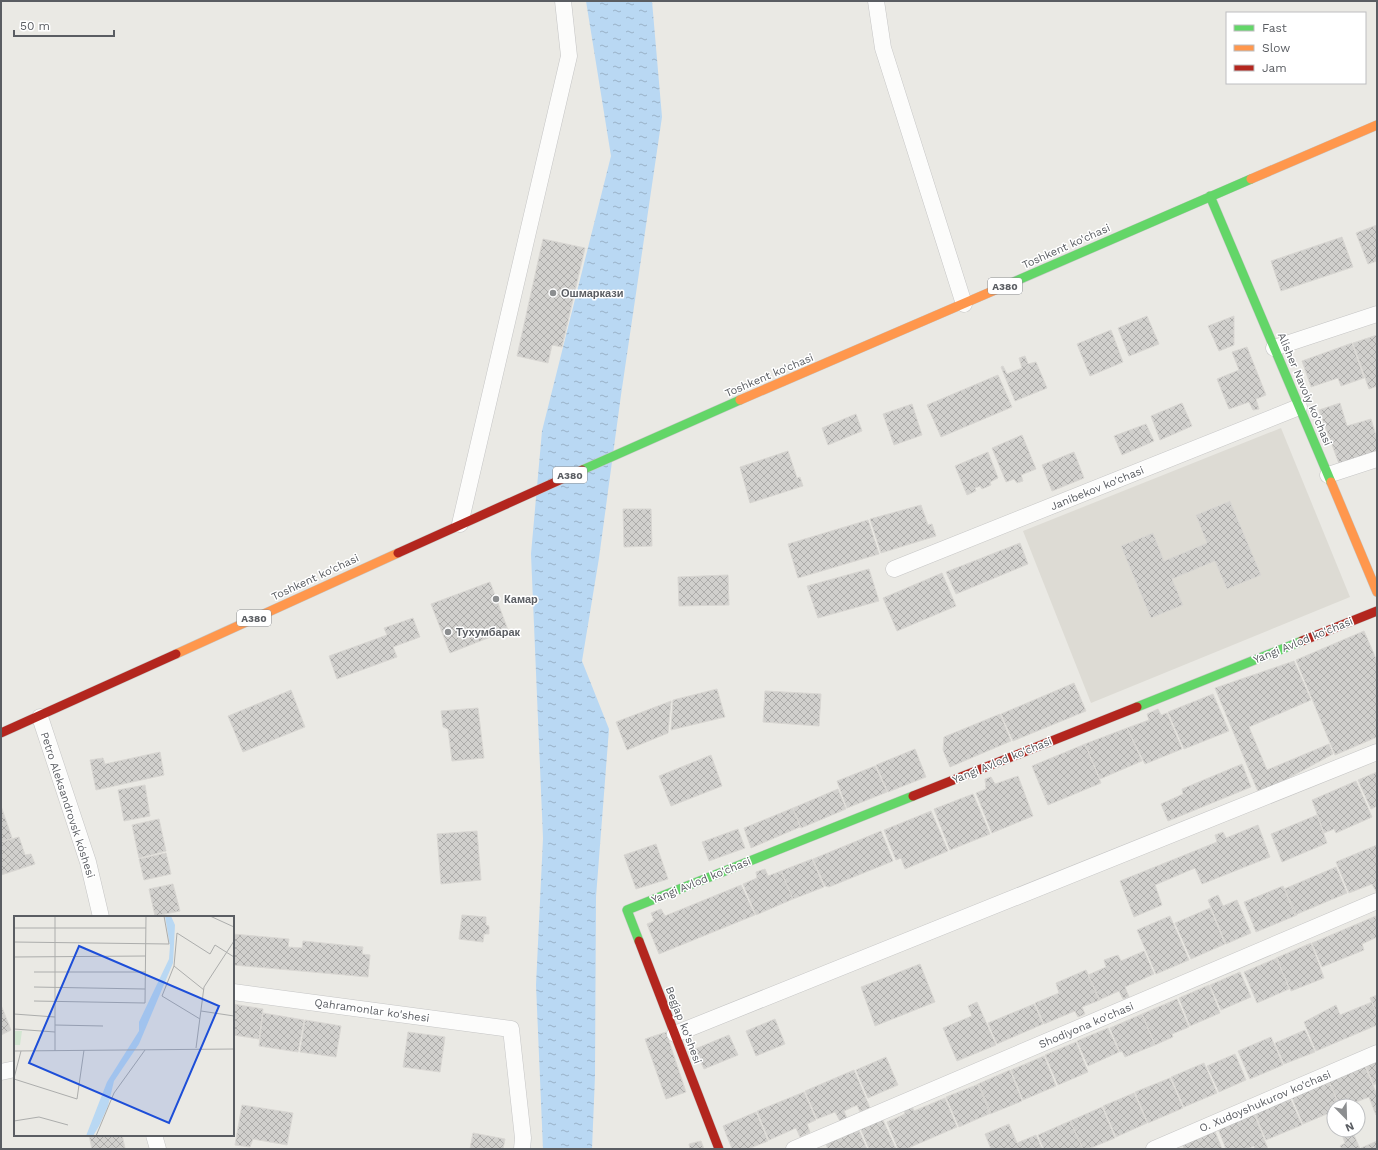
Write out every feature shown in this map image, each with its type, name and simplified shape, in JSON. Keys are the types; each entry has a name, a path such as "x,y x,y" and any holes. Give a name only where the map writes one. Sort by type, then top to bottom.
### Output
{"main road":[{"name":"Toshkent ko'chasi","path":"1,733 40,717 460,524 632,447 1377,125"},
{"name":"Alisher Navoiy ko'chasi","path":"1210,196 1377,592"},
{"name":"Yangi Avlod ko'chasi","path":"626,910 1377,611"},
{"name":"Begjap ko'shesi","path":"626,910 719,1149"}],"street":[{"path":"460,524 569,56 563,1"},
{"path":"876,1 883,48 964,304"},
{"path":"1274,348 1377,314"},
{"name":"Janibekov ko'chasi","path":"894,569 1299,407"},
{"path":"1328,474 1377,459"},
{"name":"Petro Aleksandrovsk kóshesi","path":"40,717 88,862 101,916"},
{"path":"675,1034 1377,752"},
{"name":"Shodiyona ko'chasi","path":"794,1149 1377,901"},
{"name":"Qahramonlar ko'shesi","path":"234,992 511,1029 523,1138 522,1149"},
{"name":"O. Xudoyshukurov ko'chasi","path":"1154,1149 1377,1053"},
{"path":"1,1072 14,1069"},
{"path":"154,1136 158,1149"}],"shaded area":[{"path":"1281,428 1350,597 1091,703 1023,531"}],"water":[{"path":"586,1 652,1 662,117 621,395 599,558 582,661 609,729 596,897 595,1076 592,1149 543,1149 536,985 543,838 531,554 542,431 611,156"}],"building":[{"path":"1377,225 1377,261 1368,264 1356,233"},
{"path":"1342,237 1353,267 1281,291 1271,261"},
{"name":"Ошмаркази","path":"543,239 585,248 562,347 552,345 548,363 517,356"},
{"path":"1147,316 1159,344 1129,356 1118,328"},
{"path":"1234,316 1234,345 1219,351 1208,326"},
{"path":"1111,330 1123,362 1090,376 1077,344"},
{"path":"1377,335 1377,386 1369,389 1353,343"},
{"path":"1352,343 1364,378 1341,386 1338,378 1311,387 1302,361"},
{"path":"1247,347 1266,395 1256,399 1259,409 1253,410 1249,402 1229,409 1217,379 1239,370 1232,352"},
{"path":"1025,356 1028,364 1036,362 1047,388 1015,401 1001,367 1003,366 1007,374 1022,368 1019,358"},
{"path":"998,375 1012,407 941,437 927,405"},
{"path":"1182,403 1192,426 1160,440 1151,416"},
{"path":"1340,403 1347,426 1371,419 1377,439 1377,458 1341,469 1319,410"},
{"path":"912,404 922,435 894,445 883,414"},
{"path":"856,414 862,431 828,445 822,428"},
{"path":"1146,424 1154,441 1122,455 1114,436"},
{"path":"1022,435 1036,469 1021,475 1023,481 1017,483 1014,479 1006,482 992,448"},
{"path":"788,451 797,478 800,477 803,486 750,503 740,467"},
{"path":"988,452 998,478 990,482 991,485 982,489 980,486 975,488 976,491 967,495 955,466"},
{"path":"1074,452 1084,478 1052,491 1042,465"},
{"path":"1230,501 1261,575 1227,589 1215,561 1172,579 1183,605 1151,618 1121,546 1153,533 1164,561 1207,543 1196,515"},
{"path":"921,505 928,525 932,524 936,536 881,553 870,519"},
{"path":"623,509 651,509 652,546 624,547"},
{"path":"868,520 879,554 798,578 788,544"},
{"path":"1020,543 1028,564 956,594 946,572"},
{"path":"869,569 879,601 818,618 807,586"},
{"path":"942,573 956,606 897,631 883,598"},
{"path":"728,575 729,605 679,606 678,577"},
{"path":"490,582 508,630 450,653 431,604"},
{"path":"413,618 420,637 393,647 397,657 337,679 329,656 387,635 384,628"},
{"path":"1364,631 1377,661 1377,737 1335,755 1296,660"},
{"path":"1294,661 1311,700 1249,727 1267,770 1329,744 1333,754 1259,794 1215,688"},
{"path":"1074,683 1086,711 1013,741 1001,714"},
{"path":"717,689 725,717 671,730 673,700"},
{"path":"291,690 305,727 243,752 228,716"},
{"path":"765,691 821,694 819,726 763,722"},
{"path":"1213,694 1229,731 1184,749 1168,712"},
{"path":"671,701 668,733 627,750 616,722"},
{"path":"478,708 484,758 452,761 448,729 443,727 441,711"},
{"path":"1158,709 1161,715 1167,713 1182,749 1145,764 1127,728 1149,720 1147,714"},
{"path":"1000,714 1011,741 950,767 943,750 944,737"},
{"path":"1127,728 1142,761 1100,779 1085,744"},
{"path":"1085,744 1101,783 1048,805 1032,766"},
{"path":"915,749 926,777 888,792 876,765"},
{"path":"160,752 164,775 96,790 90,760 103,758 105,764"},
{"path":"711,755 722,786 671,806 659,776"},
{"path":"1242,764 1251,787 1168,821 1161,804 1183,794 1182,789"},
{"path":"875,766 887,792 847,808 837,781"},
{"path":"1377,772 1377,806 1371,809 1358,780"},
{"path":"1018,776 1033,816 992,833 976,793 986,789 985,779 991,777 995,784"},
{"path":"1356,781 1372,817 1336,833 1334,829 1324,833 1312,800"},
{"path":"145,785 150,816 124,821 118,790"},
{"path":"838,789 846,809 801,828 793,808"},
{"path":"973,794 990,834 950,850 934,809"},
{"path":"1,806 12,838 1,842"},
{"path":"793,808 800,827 751,848 744,828"},
{"path":"931,811 948,851 905,869 901,858 896,860 884,830"},
{"path":"1317,815 1327,843 1282,862 1271,834"},
{"path":"159,819 166,851 139,858 132,825"},
{"path":"1258,825 1270,857 1202,884 1195,868 1155,885 1162,905 1134,917 1120,881 1217,842 1215,835 1223,832 1226,838"},
{"path":"738,829 745,848 709,861 702,842"},
{"path":"477,831 481,880 441,884 437,834"},
{"path":"881,831 893,861 829,887 825,886 813,859"},
{"path":"19,837 25,855 31,854 35,864 1,875 1,842"},
{"path":"656,844 668,879 636,889 624,855"},
{"path":"1377,845 1377,893 1372,884 1349,893 1336,862"},
{"path":"166,853 171,874 144,880 139,859"},
{"path":"812,859 824,887 793,899 781,871"},
{"path":"1336,867 1347,893 1295,915 1284,889"},
{"path":"765,869 768,876 781,871 793,899 756,915 743,884 757,878 756,872"},
{"path":"173,884 180,911 155,916 149,889"},
{"path":"741,885 755,915 659,954 647,924 654,921 651,913 661,909 665,916"},
{"path":"1283,886 1297,915 1256,932 1244,902"},
{"path":"1218,895 1223,906 1237,900 1251,933 1226,944 1208,900"},
{"path":"1210,908 1225,944 1191,959 1175,923"},
{"path":"462,915 486,917 486,925 489,926 489,934 484,934 483,942 459,939"},
{"path":"1170,916 1189,960 1156,974 1137,930"},
{"path":"1376,916 1377,937 1362,944 1364,950 1322,967 1312,943"},
{"path":"234,934 289,939 288,947 302,948 303,941 363,947 362,954 370,955 368,977 234,965"},
{"path":"1311,943 1324,978 1291,991 1276,958"},
{"path":"1144,951 1154,974 1125,987 1129,997 1123,999 1119,991 1099,1000 1088,975 1106,967 1104,960 1118,955 1121,961"},
{"path":"1277,958 1289,989 1257,1003 1244,972"},
{"path":"920,964 935,1002 875,1026 861,987"},
{"path":"1086,970 1100,1000 1082,1007 1085,1014 1078,1017 1075,1011 1044,1024 1035,1003 1059,993 1056,983"},
{"path":"1240,972 1251,997 1221,1010 1210,985"},
{"path":"1209,985 1220,1013 1190,1026 1179,998"},
{"path":"1377,995 1377,1015 1370,998"},
{"path":"1177,999 1189,1027 1172,1034 1173,1037 1155,1045 1142,1014"},
{"path":"977,1002 996,1045 957,1061 943,1028 972,1016 968,1006"},
{"path":"1372,1002 1377,1014 1377,1025 1316,1051 1304,1022 1336,1005 1340,1015"},
{"path":"234,1004 263,1009 259,1039 234,1035"},
{"path":"1034,1004 1043,1024 997,1044 988,1023"},
{"path":"1,1005 11,1030 1,1035"},
{"path":"263,1013 304,1020 298,1052 259,1046"},
{"path":"1142,1014 1155,1045 1125,1057 1122,1051 1120,1052 1110,1028"},
{"path":"775,1019 785,1044 756,1056 746,1031"},
{"path":"305,1020 341,1026 336,1057 300,1052"},
{"path":"1108,1028 1119,1052 1088,1066 1077,1041"},
{"path":"1305,1030 1315,1052 1284,1064 1275,1043"},
{"path":"408,1032 445,1037 440,1072 403,1067"},
{"path":"666,1032 686,1092 666,1099 645,1039"},
{"path":"729,1035 738,1055 704,1069 695,1049"},
{"path":"1271,1037 1283,1065 1250,1079 1238,1051"},
{"path":"1076,1042 1088,1072 1058,1085 1045,1055"},
{"path":"1235,1054 1246,1080 1219,1092 1207,1066"},
{"path":"1044,1056 1056,1086 1023,1100 1011,1070"},
{"path":"886,1057 898,1085 868,1098 856,1070"},
{"path":"1377,1059 1377,1083 1374,1085 1365,1064"},
{"path":"1204,1063 1217,1093 1184,1107 1171,1077"},
{"path":"1364,1064 1377,1095 1376,1115 1369,1097 1336,1098 1328,1079"},
{"path":"854,1070 870,1108 860,1112 857,1105 844,1111 847,1118 840,1121 835,1112 817,1119 805,1091"},
{"path":"1010,1070 1022,1101 990,1114 978,1084"},
{"path":"1170,1078 1183,1108 1148,1123 1135,1092"},
{"path":"1328,1079 1336,1098 1326,1098 1326,1114 1303,1124 1291,1095"},
{"path":"979,1084 991,1113 959,1127 946,1097"},
{"path":"804,1092 816,1120 807,1124 810,1132 800,1137 796,1128 769,1140 757,1111"},
{"path":"1134,1093 1147,1123 1116,1137 1103,1106"},
{"path":"1289,1096 1302,1125 1266,1140 1254,1111"},
{"path":"945,1098 957,1127 906,1149 898,1149 887,1122 905,1114 903,1107 911,1104 914,1111"},
{"path":"242,1105 293,1113 287,1145 253,1139 250,1147 235,1145"},
{"path":"1102,1107 1115,1138 1088,1149 1083,1149 1070,1121"},
{"path":"1253,1111 1268,1149 1255,1149 1254,1146 1247,1149 1226,1149 1217,1126"},
{"path":"756,1112 768,1141 748,1149 732,1149 723,1126"},
{"path":"882,1118 896,1149 869,1149 860,1127"},
{"path":"1070,1121 1083,1149 1044,1149 1038,1135"},
{"path":"1009,1124 1017,1143 1036,1135 1042,1149 991,1149 985,1134"},
{"path":"858,1128 867,1149 828,1149 825,1142"},
{"path":"1214,1129 1222,1149 1184,1149 1182,1143"},
{"path":"473,1133 505,1139 503,1149 470,1149"},
{"path":"89,1136 122,1136 125,1148 92,1149"},
{"path":"1343,1138 1355,1138 1360,1149 1342,1149 1340,1146 1345,1143"},
{"path":"701,1141 704,1149 690,1149 689,1144"},
{"path":"1377,1141 1377,1149 1361,1149 1361,1148"}],"traffic: fast":[{"path":"1002,287 1251,179"},
{"path":"1210,196 1331,482"},
{"path":"582,470 740,400"},
{"path":"1137,707 1302,641"},
{"path":"639,941 627,910 913,796"}],"traffic: slow":[{"path":"1251,179 1377,125"},
{"path":"740,400 1002,287"},
{"path":"1331,482 1377,592"},
{"path":"176,654 398,553"}],"traffic: jam":[{"path":"398,553 582,470"},
{"path":"1302,641 1377,611"},
{"path":"1,733 176,654"},
{"path":"913,796 1137,707"},
{"path":"639,941 719,1149"}],"place":[{"name":"Ошмаркази","path":"553,293"},
{"name":"Камар","path":"496,599"},
{"name":"Тухумбарак","path":"448,632"}]}
